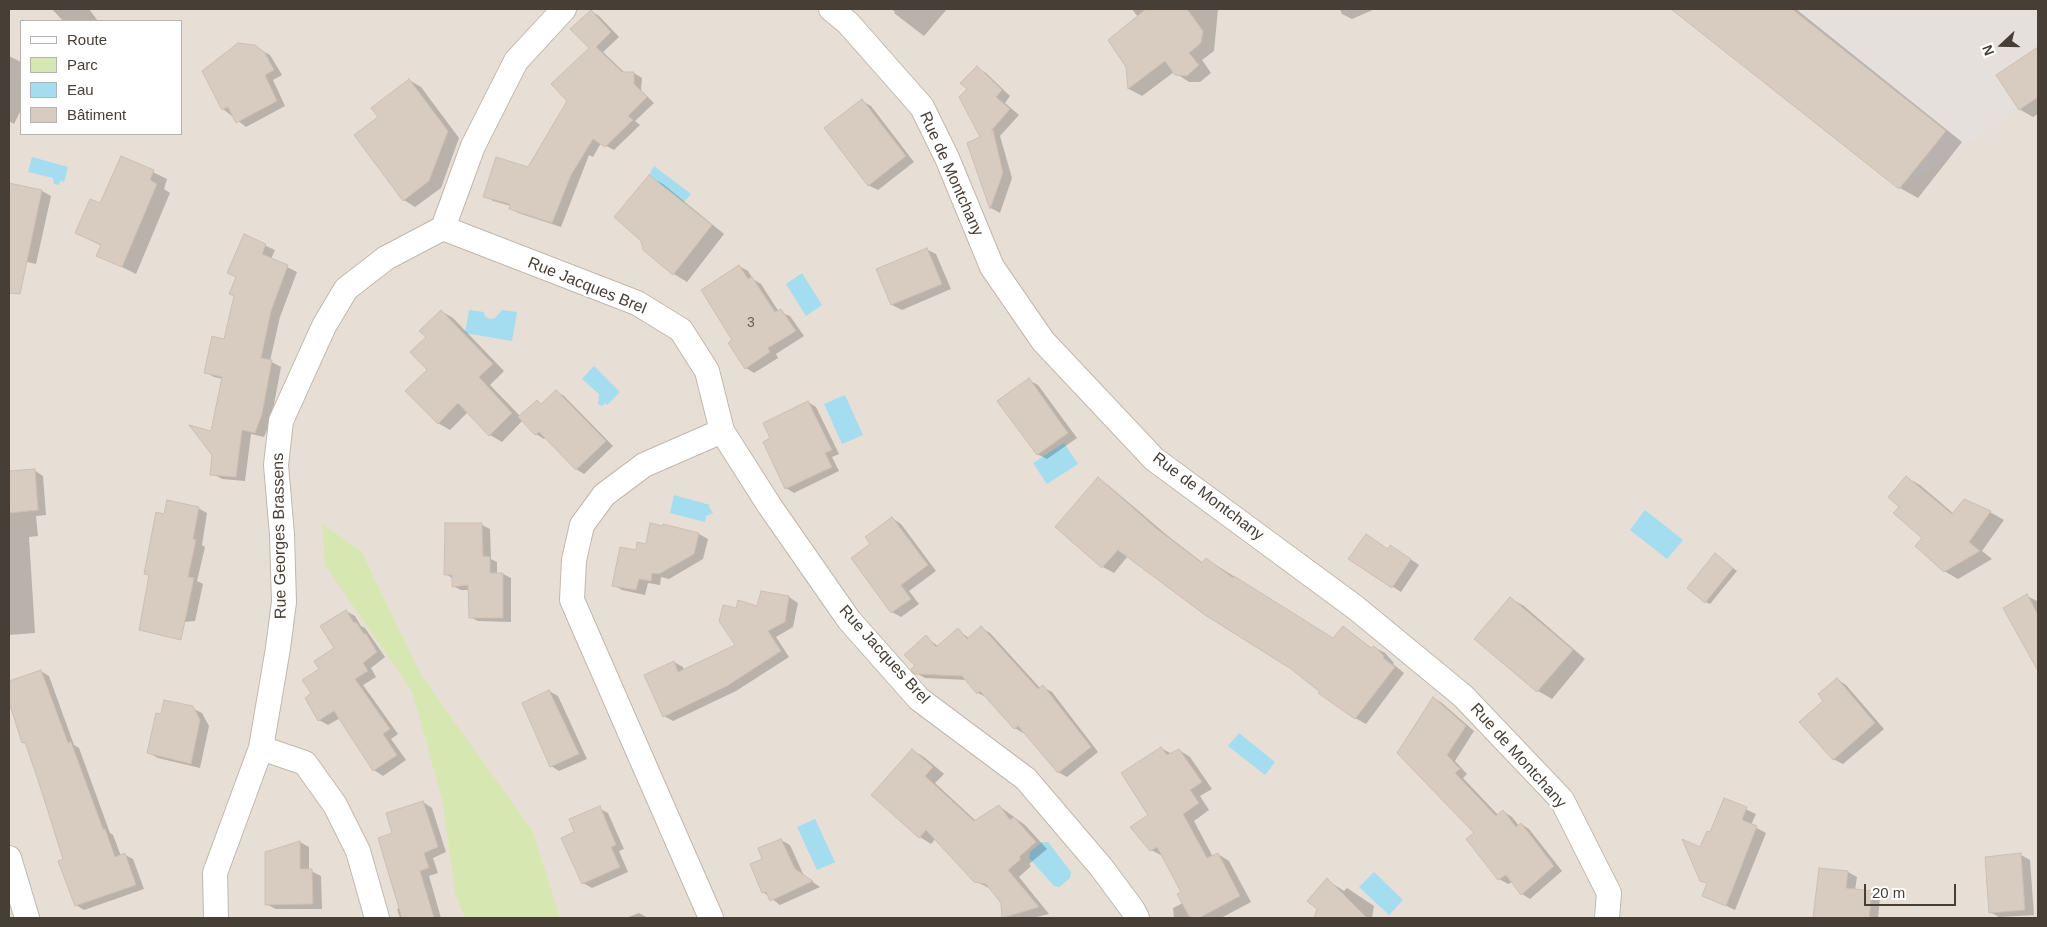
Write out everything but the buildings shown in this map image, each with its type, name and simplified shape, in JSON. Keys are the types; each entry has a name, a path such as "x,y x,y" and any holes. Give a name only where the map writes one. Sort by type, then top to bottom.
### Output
{"street":[{"path":"442,228 473,146 516,61 564,9"},
{"name":"Rue de Montchany","path":"831,9 848,23 922,107 947,158 992,267 1043,340 1154,459 1356,608 1463,696 1562,800 1608,893 1607,918"},
{"name":"Rue Jacques Brel","path":"442,228 637,303 681,330 707,371 722,431 769,505 849,620 920,699 1026,779 1101,867 1134,910 1137,918"},
{"name":"Rue Georges Brassens","path":"216,918 215,873 261,748 278,648 284,602 282,535 276,465 281,421 324,326 346,288 386,258 442,228"},
{"path":"711,918 572,600 574,560 582,525 604,495 644,464 722,431"},
{"path":"261,748 305,763 335,804 358,851 377,918"},
{"path":"9,858 27,918"}],"shaded area":[{"path":"9,9 2038,9 2038,918 9,918"},
{"path":"1671,9 2038,9 2038,97 1899,189"}],"green space":[{"path":"322,524 361,551 421,675 533,832 560,918 465,918 456,896 442,799 412,691 325,565"}],"water":[{"path":"32,157 68,167 64,182 60,181 59,185 54,184 53,178 28,172"},
{"path":"654,166 691,194 683,203 649,175"},
{"path":"802,273 822,305 806,316 786,284"},
{"path":"469,310 484,312 485,316 490,319 495,318 502,310 517,312 512,341 465,333"},
{"path":"594,366 620,392 607,405 605,403 602,406 598,404 599,394 582,379"},
{"path":"845,395 863,435 842,444 824,404"},
{"path":"1064,443 1078,464 1047,484 1033,463"},
{"path":"674,495 710,505 709,507 713,513 706,516 705,522 670,513"},
{"path":"1645,510 1683,540 1667,559 1630,530"},
{"path":"1239,733 1275,762 1265,775 1228,746"},
{"path":"815,819 835,862 817,870 797,827"},
{"path":"1042,842 1048,842 1071,872 1070,878 1059,887 1054,886 1029,858 1030,852"},
{"path":"1374,872 1403,900 1389,915 1359,887"}]}
